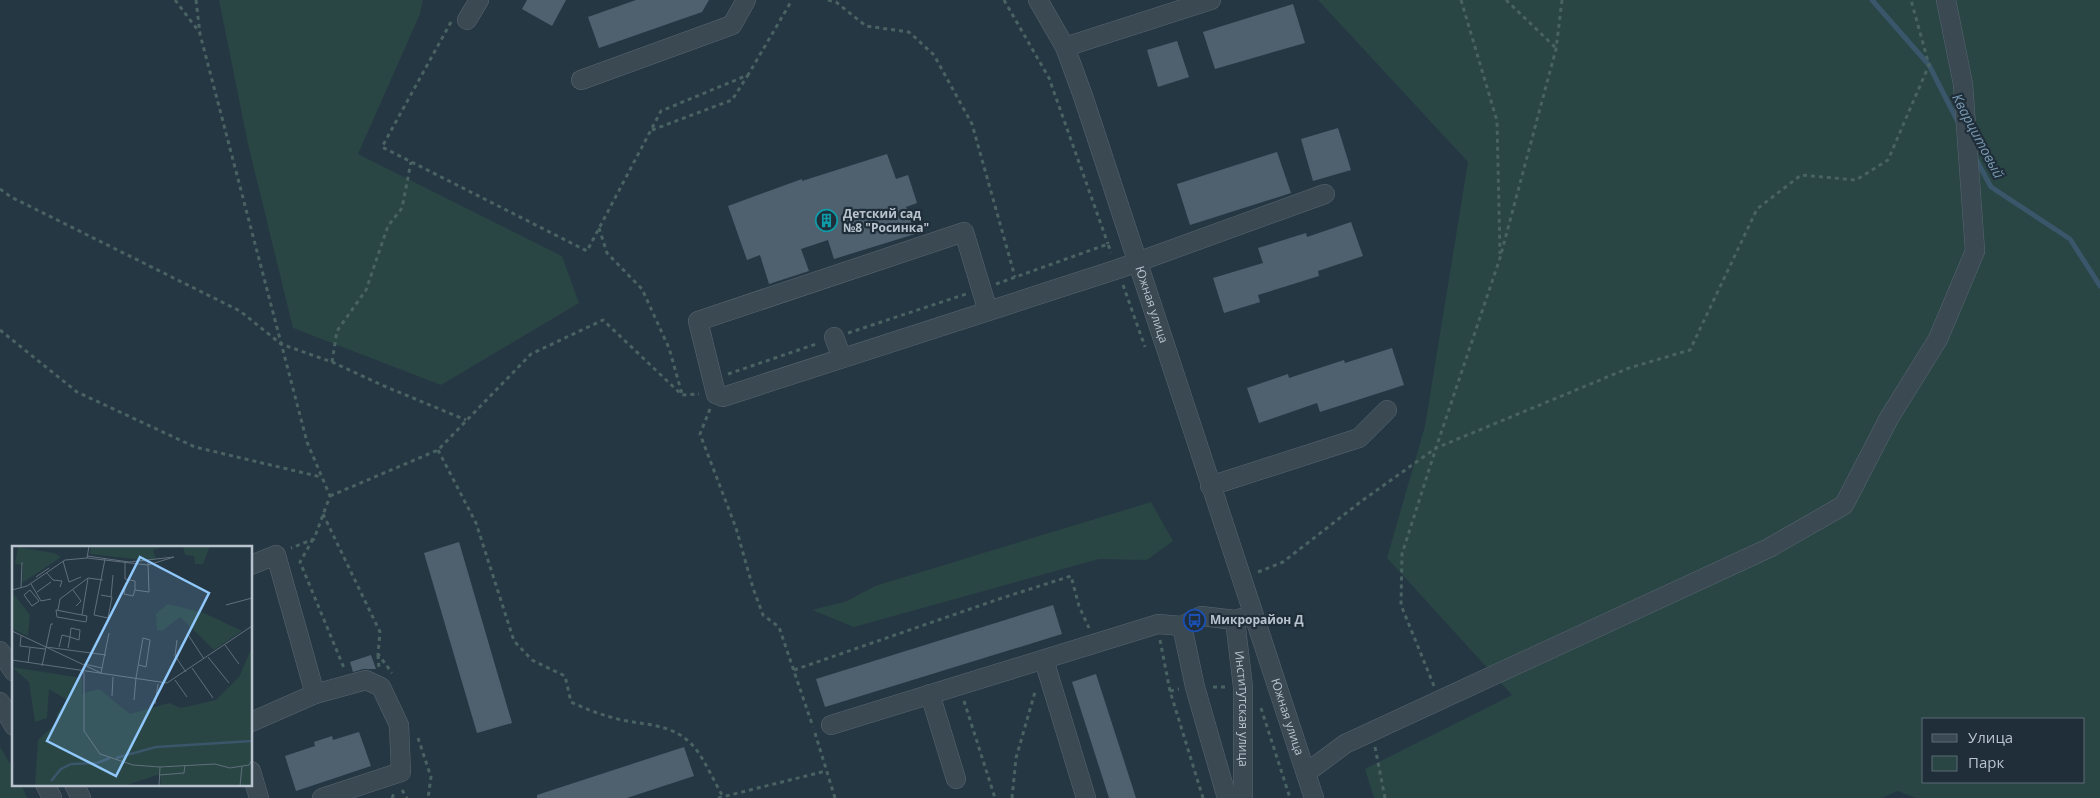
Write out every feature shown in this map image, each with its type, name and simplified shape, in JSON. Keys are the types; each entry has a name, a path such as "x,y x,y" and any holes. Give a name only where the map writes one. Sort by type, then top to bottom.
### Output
{"street":[{"path":"460,19 479,0"},
{"path":"581,80 732,26 746,0"},
{"name":"Южная улица","path":"1038,0 1065,47 1083,96 1241,580 1244,618 1259,636 1314,798"},
{"path":"1065,47 1212,0"},
{"path":"1306,773 1345,744 1769,548 1844,505 1888,418 1938,339 1975,251 1963,84 1946,0"},
{"path":"988,311 964,232 698,321 715,387 723,397 1137,263 1325,194"},
{"path":"834,337 842,358"},
{"path":"1210,486 1359,438 1387,410"},
{"path":"252,565 276,555 315,694"},
{"path":"831,725 1158,624 1182,626 1202,616 1244,618"},
{"name":"Институтская улица","path":"1243,798 1244,618"},
{"path":"1182,626 1195,687 1227,798"},
{"path":"0,651 12,669"},
{"path":"1044,660 1086,798"},
{"path":"252,722 315,694 351,684 366,680 381,687 399,726 401,772 322,798"},
{"path":"930,694 956,779"},
{"path":"6,705 12,721"},
{"path":"252,774 259,798"},
{"path":"46,786 52,798"},
{"path":"75,786 81,798"}],"path":[{"path":"175,0 200,34"},
{"path":"196,0 200,34 307,442 330,496 314,539 300,562 351,684"},
{"path":"651,130 732,100 792,0"},
{"path":"828,0 836,2 866,26 909,32 934,55 972,124 1015,277"},
{"path":"1004,0 1049,78 1147,352"},
{"path":"1461,0 1497,121 1500,258"},
{"path":"1506,0 1556,49"},
{"path":"1440,700 1400,605 1402,554 1500,258 1556,49 1562,0"},
{"path":"1241,580 1283,562 1363,500 1436,448 1629,368 1690,350 1757,209 1801,175 1856,180 1888,160 1929,64 1911,0"},
{"path":"460,19 382,147 587,251 661,111 748,75"},
{"path":"332,362 337,331 366,290 388,226 402,208 411,162"},
{"path":"0,189 11,197 240,311 281,344 332,362 466,420"},
{"path":"598,228 607,253 642,289 669,348 682,395"},
{"path":"682,395 715,387 834,337 981,290 1108,244"},
{"path":"330,496 438,450 531,354 603,320 682,395"},
{"path":"0,330 77,392 195,447 322,477"},
{"path":"715,387 700,434 736,528 753,588 763,615 778,627 794,670 1071,576 1079,606 1096,644"},
{"path":"438,450 476,523 514,641 532,660 564,676 572,702 590,712 653,724 676,732 697,750 722,796"},
{"path":"323,514 380,632 378,654 394,676"},
{"path":"276,555 314,539"},
{"path":"1158,624 1170,691 1203,798"},
{"path":"960,686 995,798"},
{"path":"1012,798 1016,758 1036,686"},
{"path":"415,730 431,778 428,798"},
{"path":"1372,732 1385,798"},
{"path":"718,798 826,771"}],"green space":[{"path":"219,0 423,0 420,14 358,154 562,256 579,303 441,385 293,328 248,144"},
{"path":"1318,0 2100,0 2100,798 1916,798 1897,791 1882,798 1374,798 1365,769 1512,695 1387,558 1425,426 1468,162"},
{"path":"1151,502 1173,541 1147,560 1099,559 854,627 812,610 847,601 875,586"},
{"path":"0,747 12,767 12,786 22,786 27,798 0,798"}],"building":[{"path":"527,0 566,0 552,26 522,9"},
{"path":"636,0 709,0 702,12 599,48 588,17"},
{"path":"1293,4 1305,43 1215,69 1203,32"},
{"path":"1177,41 1189,77 1158,87 1147,50"},
{"path":"1338,128 1351,170 1313,181 1301,139"},
{"path":"1277,152 1291,193 1190,225 1177,184"},
{"name":"Детский сад №8 \"Росинка\"","path":"887,154 896,179 908,175 917,203 906,207 915,234 834,259 828,240 801,249 809,271 769,284 760,255 747,260 728,206 802,179 802,181"},
{"path":"1351,222 1363,256 1318,271 1319,276 1258,295 1260,302 1224,313 1213,278 1263,263 1258,248 1306,233 1307,237"},
{"path":"1392,348 1404,385 1320,412 1317,403 1259,423 1247,388 1288,374 1289,378 1344,360 1345,363"},
{"path":"459,542 512,723 477,733 424,553"},
{"path":"1053,605 1062,634 825,707 816,679"},
{"path":"371,655 376,669 363,669 353,672 350,662"},
{"path":"1096,674 1136,798 1109,798 1072,682"},
{"path":"359,732 371,766 296,791 285,756 315,746 314,742 332,736 333,740"},
{"path":"684,747 694,776 627,798 537,798 537,795"}],"waterway":[{"name":"Кварцитовый","path":"1872,0 1929,65 1958,122"},
{"name":"Кварцитовый","path":"1975,157 1991,187 2070,239 2100,286"}],"place":[{"name":"Детский сад №8 \"Росинка\"","path":"827,221"},
{"name":"Микрорайон Д","path":"1194,620"}]}
